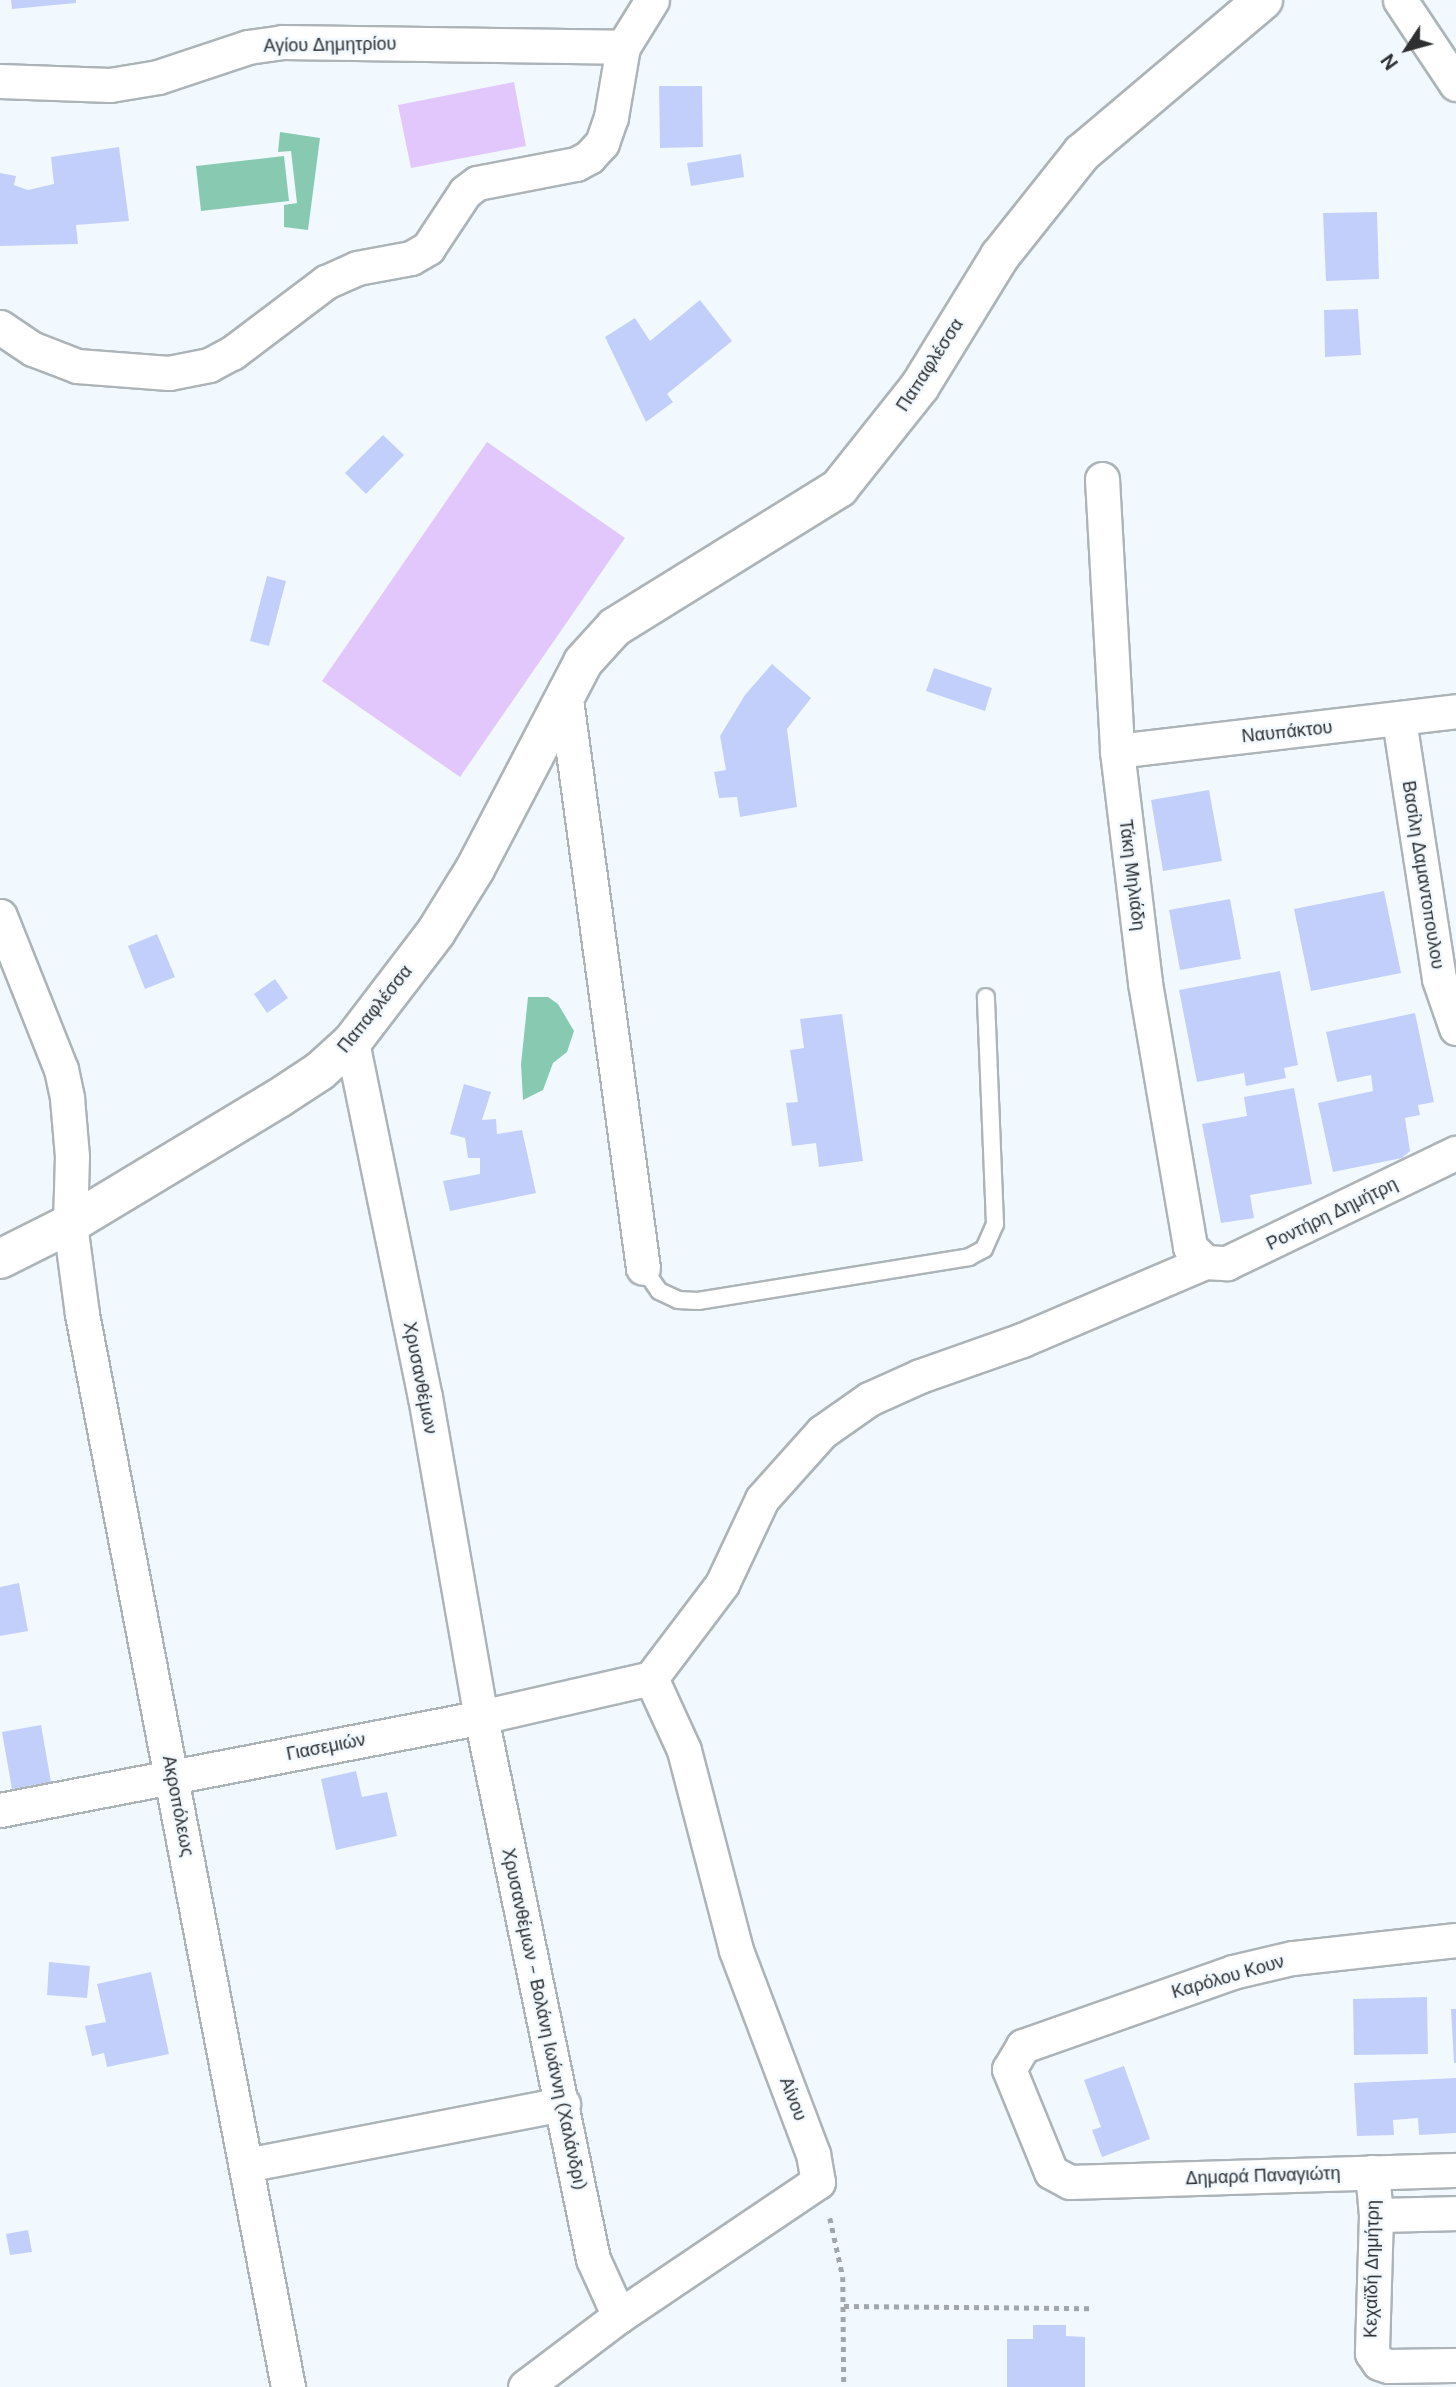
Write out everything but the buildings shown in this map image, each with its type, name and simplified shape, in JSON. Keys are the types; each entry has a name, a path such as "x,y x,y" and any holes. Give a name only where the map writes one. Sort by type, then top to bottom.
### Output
{"street":[{"path":"0,327 33,349 77,366 169,373 209,365 232,354 326,282 357,268 411,258 428,248 465,192 477,183 576,164 589,157 602,143 611,117 623,47 652,0"},
{"name":"Παπαφλέσσα","path":"0,1259 70,1224 310,1078 352,1042 436,932 475,869 583,662 615,627 839,488 920,386 1000,256 1082,153 1263,0"},
{"path":"1400,0 1456,84"},
{"name":"Αγίου Δημητρίου","path":"0,81 110,85 158,77 237,50 282,42 623,47"},
{"name":"Τάκη Μηλιάδη","path":"1102,479 1117,751 1146,983 1190,1247 1205,1262"},
{"path":"565,692 643,1268"},
{"name":"Ναυπάκτου","path":"1117,751 1399,720 1456,711"},
{"name":"Βασίλη Δαμαντοπουλου","path":"1399,720 1439,979 1456,1028"},
{"name":"Ακροπόλεως","path":"0,916 61,1069 72,1156 70,1224 82,1314 288,2387"},
{"name":"Χρυσανθέμων","path":"352,1042 425,1398 481,1717"},
{"name":"Ροντήρη Δημήτρη","path":"651,1678 722,1584 762,1499 822,1432 869,1399 920,1376 1022,1340 1205,1262 1217,1265 1243,1256 1456,1153"},
{"name":"Γιασεμιών","path":"0,1810 481,1717 651,1678"},
{"name":"Αίνου","path":"651,1678 684,1750 736,1950 813,2154 818,2182"},
{"name":"Χρυσανθέμων - Βολάνη Ιωάννη (Χαλάνδρι)","path":"481,1717 593,2259 619,2316"},
{"name":"Καρόλου Κουν","path":"1070,2182 1051,2172 1011,2079 1013,2057 1023,2046 1233,1972 1306,1956 1456,1940"},
{"path":"246,2165 563,2104"},
{"name":"Δημαρά Παναγιώτη","path":"1070,2182 1456,2170"},
{"name":"Κεχαϊδή Δημήτρη","path":"1372,2172 1376,2215 1371,2346 1379,2363 1456,2365"},
{"path":"525,2387 619,2316 818,2182"},
{"path":"1376,2215 1456,2213"}],"lane":[{"path":"643,1268 659,1291 678,1300 698,1301 969,1257 984,1249 995,1224 986,997"}],"path":[{"path":"818,2182 836,2241 844,2306 844,2387"},
{"path":"844,2306 1089,2308"}],"shaded area":[{"path":"514,82 526,146 411,168 398,105"},
{"path":"280,132 320,138 308,230 284,227 284,205 297,203 291,151 278,152"},
{"path":"284,156 289,201 201,211 196,166"},
{"path":"487,442 625,538 460,777 322,681"},
{"path":"528,997 548,997 558,1004 574,1031 567,1052 553,1063 543,1090 523,1100 521,1064"}]}
